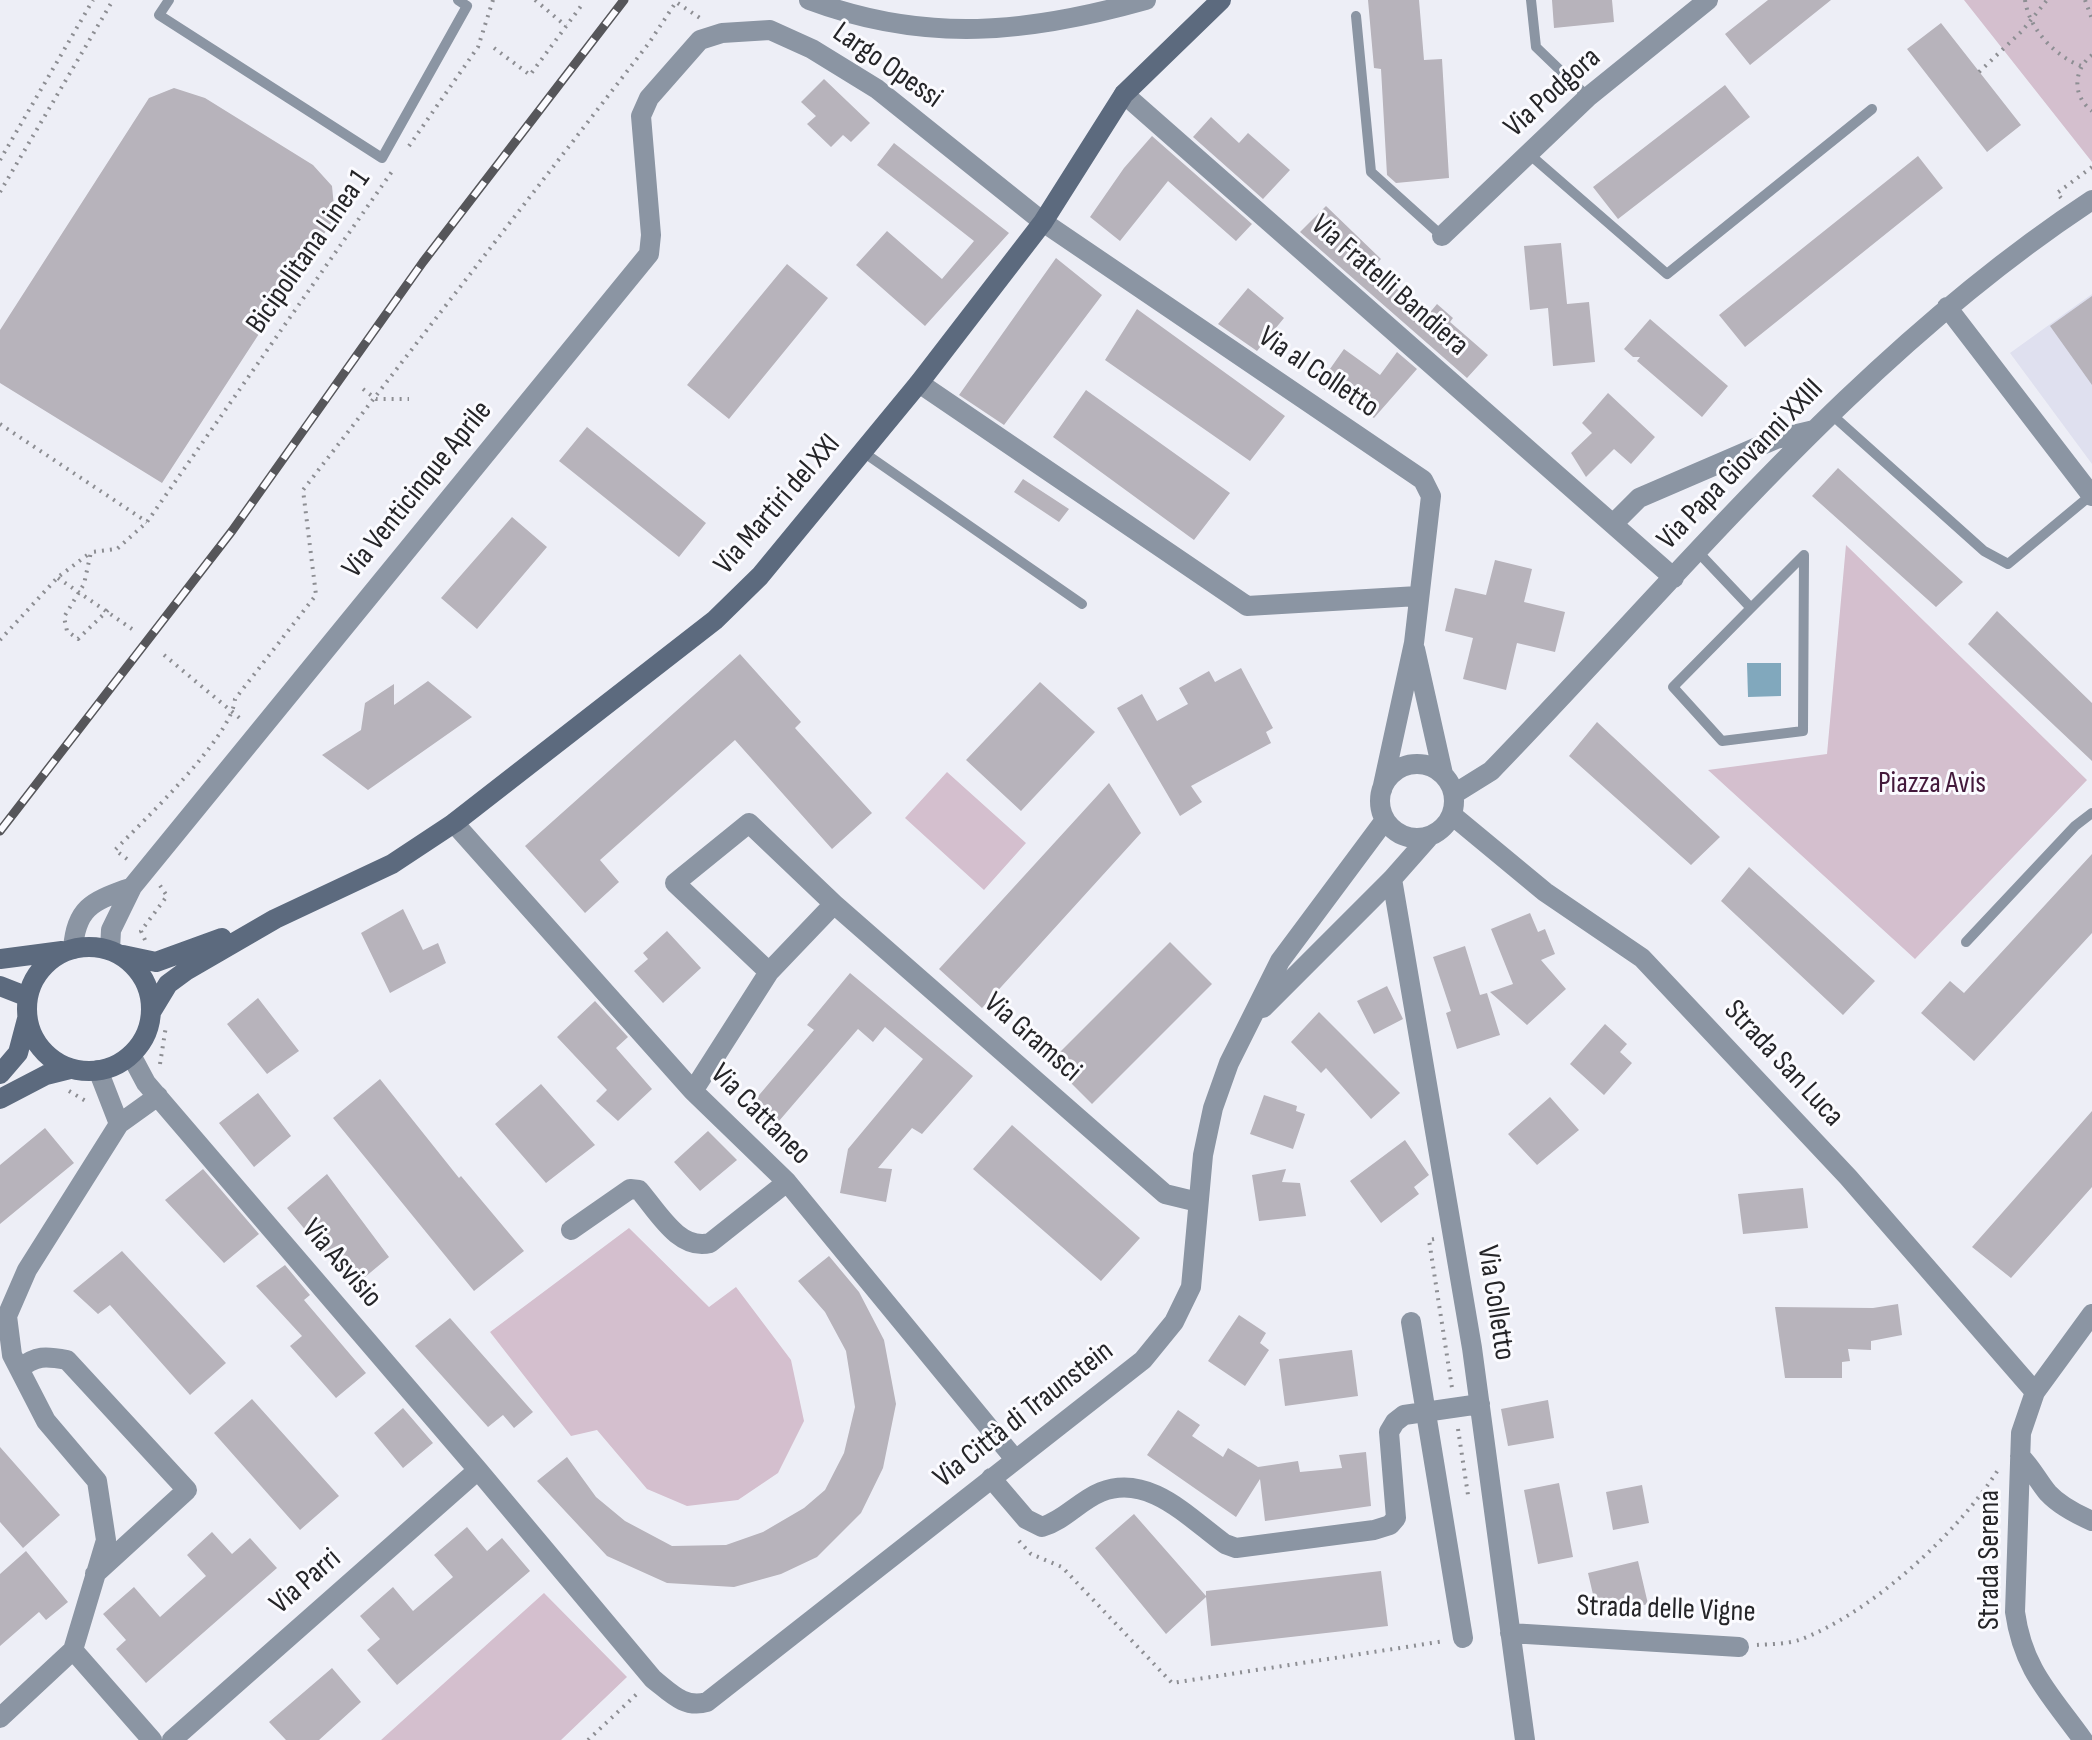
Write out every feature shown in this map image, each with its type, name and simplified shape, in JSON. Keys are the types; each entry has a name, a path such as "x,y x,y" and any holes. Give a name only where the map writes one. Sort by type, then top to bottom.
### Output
{"street":[{"path":"809,0 845,14 918,29 998,30 1074,20 1146,0"},
{"name":"Via Podgora","path":"1442,236 1588,97 1708,0"},
{"name":"Via Martiri del XXI","path":"131,1055 159,1017 168,984 275,919 392,864 454,823 715,620 760,576 919,383 1043,222 1124,94 1219,2"},
{"name":"Largo Opessi","path":"649,98 700,40 722,33 770,30 812,49 877,89 1043,222"},
{"name":"Via Fratelli Bandiera","path":"1124,94 1674,578"},
{"name":"Via Venticinque Aprile","path":"113,951 111,930 138,880 649,254 651,235 641,116 649,98"},
{"name":"Via Papa Giovanni XXIII","path":"1454,794 1491,771 1831,414 1947,307 2092,200"},
{"name":"Via al Colletto","path":"1043,222 1423,480 1431,496 1414,643 1382,790"},
{"path":"1947,307 2092,495"},
{"path":"919,383 1247,606 1418,596"},
{"path":"1614,523 1639,498 1776,439 1814,430"},
{"name":"Via al Colletto","path":"1414,643 1443,774"},
{"path":"1413,764 1434,768 1443,774 1454,794 1452,815 1439,831 1420,838 1400,834 1385,820 1381,805 1382,790 1394,773 1413,764"},
{"name":"Strada San Luca","path":"1452,815 1545,892 1642,958 1848,1177 2035,1392"},
{"name":"Via Città di Traunstein","path":"653,1679 686,1704 707,1702 1014,1458 1143,1360 1174,1322 1191,1287 1198,1202 1213,1108 1248,1022 1280,961 1385,820"},
{"name":"Via Cattaneo","path":"454,823 693,1091 787,1182 1014,1458"},
{"name":"Via Gramsci","path":"769,972 675,883 749,823 834,904 1165,1194 1198,1202"},
{"name":"Via Città di Traunstein","path":"1248,1022 1392,879 1430,836"},
{"name":"Via Colletto","path":"1392,879 1480,1404 1525,1740"},
{"path":"0,1074 18,1053 27,1019 28,997 35,978 48,962 69,950 82,912 138,880"},
{"path":"693,1091 769,972 834,904"},
{"name":"Via Martiri del XXI","path":"156,962 275,919"},
{"path":"0,959 69,950 113,951 156,962"},
{"path":"113,951 139,971 159,1017"},
{"path":"0,986 28,997"},
{"path":"27,1019 42,1050 70,1069"},
{"path":"0,1099 46,1075 70,1069 98,1070 131,1055"},
{"name":"Via Asvisio","path":"131,1055 152,1090 653,1679"},
{"path":"98,1070 119,1124"},
{"path":"0,1718 73,1650 106,1540 97,1481 46,1421 12,1355 7,1316 27,1270 119,1124 152,1090"},
{"path":"571,1230 630,1189 639,1190 683,1241 697,1246 710,1243 787,1182"},
{"name":"Strada Serena","path":"2083,1740 2037,1681 2019,1641 2015,1612 2021,1433 2035,1392 2092,1314"},
{"path":"1411,1322 1463,1638"},
{"path":"19,1369 32,1359 45,1355 67,1360 187,1490 95,1574"},
{"path":"991,1478 1026,1519 1042,1527 1055,1523 1099,1493 1120,1487 1147,1489 1225,1544 1236,1548 1374,1530 1390,1525 1396,1518 1389,1432 1395,1422 1404,1415 1480,1404"},
{"name":"Strada Serena","path":"2020,1456 2034,1470 2048,1492 2069,1510 2092,1521"},
{"name":"Via Parri","path":"172,1740 478,1470"},
{"name":"Strada delle Vigne","path":"1510,1633 1739,1647"},
{"path":"73,1650 152,1740"}],"lane":[{"path":"169,0 159,15 382,158 467,6 458,0"},
{"path":"1531,0 1536,47 1588,97"},
{"path":"1356,16 1371,172 1442,236"},
{"path":"1529,154 1667,274 1872,109"},
{"path":"1831,414 1984,551 2008,564 2092,495"},
{"path":"863,452 1082,604"},
{"path":"1698,552 1751,608"},
{"path":"1804,555 1803,731 1722,741 1673,687 1751,608 1804,555"},
{"path":"1966,942 2075,826 2092,813"}],"path":[{"path":"0,160 93,0"},
{"path":"0,192 113,0"},
{"name":"Bicipolitana Linea 1","path":"407,150 478,47 493,0"},
{"path":"535,0 566,26"},
{"path":"2025,0 2030,17 2051,49 2081,66"},
{"path":"1979,72 2022,31 2030,17 2047,0"},
{"path":"2085,0 2092,19"},
{"path":"494,48 530,75 584,2"},
{"path":"156,962 141,931 167,896 160,885 138,880 115,850 170,793 234,714 235,699 316,595 303,490 649,43 676,2 722,33"},
{"path":"2092,55 2081,66 2077,88 2081,99 2092,111"},
{"name":"Bicipolitana Linea 1","path":"0,640 58,577 91,552 117,549 147,522 398,162"},
{"path":"363,389 376,399 409,399"},
{"path":"0,424 147,522"},
{"path":"91,552 79,592 64,617 67,631 75,638 82,637 108,610"},
{"path":"58,577 132,629"},
{"path":"164,655 234,714"},
{"path":"152,1090 158,1074 159,1017"},
{"path":"57,1089 71,1092 93,1105 113,1103"},
{"name":"Strada delle Vigne","path":"1739,1647 1797,1641 1853,1613 1915,1563 1982,1495 2021,1433"},
{"path":"1012,1533 1031,1554 1062,1567 1172,1683 1463,1638"},
{"path":"588,1740 653,1679"}],"shaded area":[{"path":"2092,294 2092,464 2010,353"}],"green space":[{"path":"1964,0 2092,0 2092,162"},
{"name":"Piazza Avis","path":"1846,545 2087,780 1915,959 1708,770 1827,754"},
{"path":"947,772 1026,843 984,890 905,818"},
{"path":"629,1228 709,1307 736,1287 791,1360 804,1421 778,1473 738,1500 687,1506 647,1489 597,1430 571,1436 490,1332"},
{"path":"544,1593 627,1677 561,1740 381,1740"}],"water":[{"path":"1747,663 1781,663 1781,696 1748,697"}],"building":[{"path":"1368,0 1419,0 1424,60 1442,59 1449,178 1396,183 1387,175 1381,69 1374,68"},
{"path":"1552,0 1612,0 1614,22 1554,28"},
{"path":"1768,0 1831,0 1750,65 1725,34"},
{"path":"1941,23 2021,125 1987,152 1907,49"},
{"path":"824,79 870,123 851,142 843,135 831,147 807,124 816,116 801,102"},
{"path":"1725,85 1750,117 1618,219 1593,187"},
{"path":"174,88 205,98 313,165 332,186 335,217 162,483 0,383 0,330 149,98"},
{"path":"1211,117 1239,143 1248,133 1290,170 1263,199 1193,137"},
{"path":"1152,136 1252,224 1236,241 1168,181 1120,241 1090,217 1124,168"},
{"path":"894,143 1009,233 925,326 856,265 887,231 942,279 974,241 877,165"},
{"path":"1918,156 1943,188 1745,347 1719,315"},
{"path":"1326,206 1381,259 1373,267 1427,316 1437,304 1453,318 1450,322 1488,355 1467,378 1300,232"},
{"path":"1561,243 1567,304 1589,302 1595,362 1553,366 1548,308 1530,310 1524,246"},
{"path":"1056,258 1102,295 1004,425 959,395"},
{"path":"787,264 828,298 729,419 687,385"},
{"path":"1248,288 1284,318 1257,351 1218,324"},
{"path":"2092,296 2092,385 2050,326"},
{"path":"1137,309 1285,416 1250,461 1105,360"},
{"path":"1650,319 1728,386 1702,417 1637,361 1640,357 1633,357 1624,349"},
{"path":"1344,349 1380,375 1397,352 1417,369 1374,418 1318,386"},
{"path":"1086,390 1230,493 1194,540 1053,437"},
{"path":"1608,393 1655,437 1631,464 1614,449 1586,477 1571,453 1592,433 1582,423"},
{"path":"587,427 706,523 679,557 559,461"},
{"path":"1838,468 1963,582 1936,607 1812,496"},
{"path":"1023,479 1069,509 1059,522 1014,492"},
{"path":"512,517 547,547 477,629 441,598"},
{"path":"1495,560 1532,569 1524,602 1565,612 1555,652 1517,643 1506,690 1463,679 1473,638 1445,631 1455,588 1486,595"},
{"path":"1997,611 2092,703 2092,761 1968,644"},
{"path":"740,654 801,722 795,728 872,813 832,849 735,740 600,860 619,882 585,913 525,846"},
{"path":"1241,668 1273,728 1266,732 1271,743 1191,786 1202,802 1180,816 1117,708 1142,694 1157,721 1188,704 1179,688 1209,671 1215,682"},
{"path":"428,681 472,717 368,790 322,755 361,730 365,703 394,684 394,705"},
{"path":"1040,682 1095,732 1021,811 966,760"},
{"path":"1597,722 1720,837 1691,865 1569,756"},
{"path":"1109,783 1141,833 982,1008 939,969"},
{"path":"2092,854 2092,933 1974,1061 1921,1013 1950,981 1964,993"},
{"path":"1749,867 1875,981 1843,1015 1721,901"},
{"path":"403,909 423,950 438,943 446,963 390,993 361,933"},
{"path":"1530,913 1538,932 1545,929 1555,954 1541,960 1566,989 1527,1025 1490,992 1513,984 1491,929"},
{"path":"667,931 701,968 663,1003 634,971 648,959 643,953"},
{"path":"1170,942 1212,984 1092,1104 1050,1062"},
{"path":"1465,946 1480,995 1487,993 1500,1035 1457,1049 1446,1013 1451,1011 1433,957"},
{"path":"850,973 973,1076 922,1134 912,1128 878,1168 892,1169 886,1202 840,1193 848,1149 923,1059 885,1027 873,1042 858,1029 773,1128 749,1107 814,1030 807,1025"},
{"path":"1387,986 1403,1019 1374,1034 1357,1001"},
{"path":"258,998 299,1051 267,1074 227,1024"},
{"path":"595,1001 628,1037 616,1048 652,1089 618,1121 596,1101 607,1090 557,1037"},
{"path":"1319,1012 1400,1093 1371,1119 1326,1068 1321,1073 1291,1042"},
{"path":"1605,1024 1627,1044 1620,1052 1632,1063 1604,1095 1570,1064"},
{"path":"380,1079 459,1178 461,1176 524,1251 474,1291 333,1118"},
{"path":"541,1084 595,1145 546,1183 495,1124"},
{"path":"258,1093 291,1136 254,1167 219,1123"},
{"path":"1264,1095 1297,1106 1296,1111 1305,1114 1293,1149 1250,1134"},
{"path":"1550,1097 1579,1130 1537,1165 1508,1134"},
{"path":"2092,1111 2092,1187 2011,1278 1972,1247"},
{"path":"1012,1125 1140,1238 1101,1281 973,1169"},
{"path":"45,1128 74,1163 0,1224 0,1165"},
{"path":"708,1131 737,1160 700,1191 674,1162"},
{"path":"1405,1140 1429,1175 1414,1187 1419,1194 1381,1223 1350,1181"},
{"path":"203,1169 259,1234 224,1263 165,1200"},
{"path":"1286,1169 1282,1182 1300,1183 1306,1216 1259,1221 1252,1175"},
{"path":"327,1174 389,1257 353,1287 287,1208"},
{"path":"1803,1188 1808,1228 1743,1234 1738,1194"},
{"path":"122,1251 226,1363 190,1395 110,1305 98,1314 73,1291"},
{"path":"829,1256 859,1292 884,1340 896,1404 883,1468 861,1513 817,1557 781,1574 734,1587 667,1583 607,1556 537,1481 567,1457 596,1497 625,1521 672,1546 726,1545 763,1532 804,1508 825,1490 844,1453 855,1407 846,1351 825,1312 798,1281"},
{"path":"285,1265 310,1295 304,1300 366,1373 336,1398 290,1346 302,1336 256,1286"},
{"path":"1898,1304 1902,1335 1871,1341 1871,1350 1848,1349 1850,1361 1842,1362 1842,1378 1785,1378 1775,1307 1873,1308"},
{"path":"1239,1315 1266,1333 1260,1343 1269,1350 1245,1386 1208,1361"},
{"path":"450,1318 533,1412 514,1428 503,1415 488,1427 415,1346"},
{"path":"1352,1350 1358,1396 1285,1406 1279,1359"},
{"path":"252,1399 339,1496 300,1530 214,1433"},
{"path":"1548,1400 1554,1438 1508,1446 1501,1409"},
{"path":"403,1408 433,1443 403,1468 374,1433"},
{"path":"1178,1410 1200,1425 1192,1436 1223,1457 1228,1448 1258,1467 1298,1461 1300,1472 1342,1468 1339,1455 1366,1452 1371,1506 1265,1521 1260,1479 1236,1517 1147,1455"},
{"path":"0,1447 60,1515 23,1548 0,1522"},
{"path":"1559,1483 1573,1557 1538,1564 1524,1490"},
{"path":"1642,1485 1649,1523 1613,1530 1606,1492"},
{"path":"1134,1514 1206,1596 1206,1591 1381,1571 1388,1626 1211,1646 1206,1597 1166,1634 1095,1548"},
{"path":"467,1527 487,1551 502,1538 530,1571 397,1685 367,1650 380,1639 360,1616 393,1587 413,1611 453,1577 434,1555"},
{"path":"212,1532 232,1554 250,1538 277,1568 146,1683 116,1649 126,1640 103,1614 134,1587 160,1617 206,1576 187,1555"},
{"path":"26,1551 68,1602 46,1620 39,1612 0,1646 0,1574"},
{"path":"1638,1561 1648,1604 1598,1616 1588,1573"},
{"path":"332,1668 361,1702 319,1740 286,1740 269,1722"}],"railway":[{"path":"0,831 232,531 423,262 624,0"}]}
